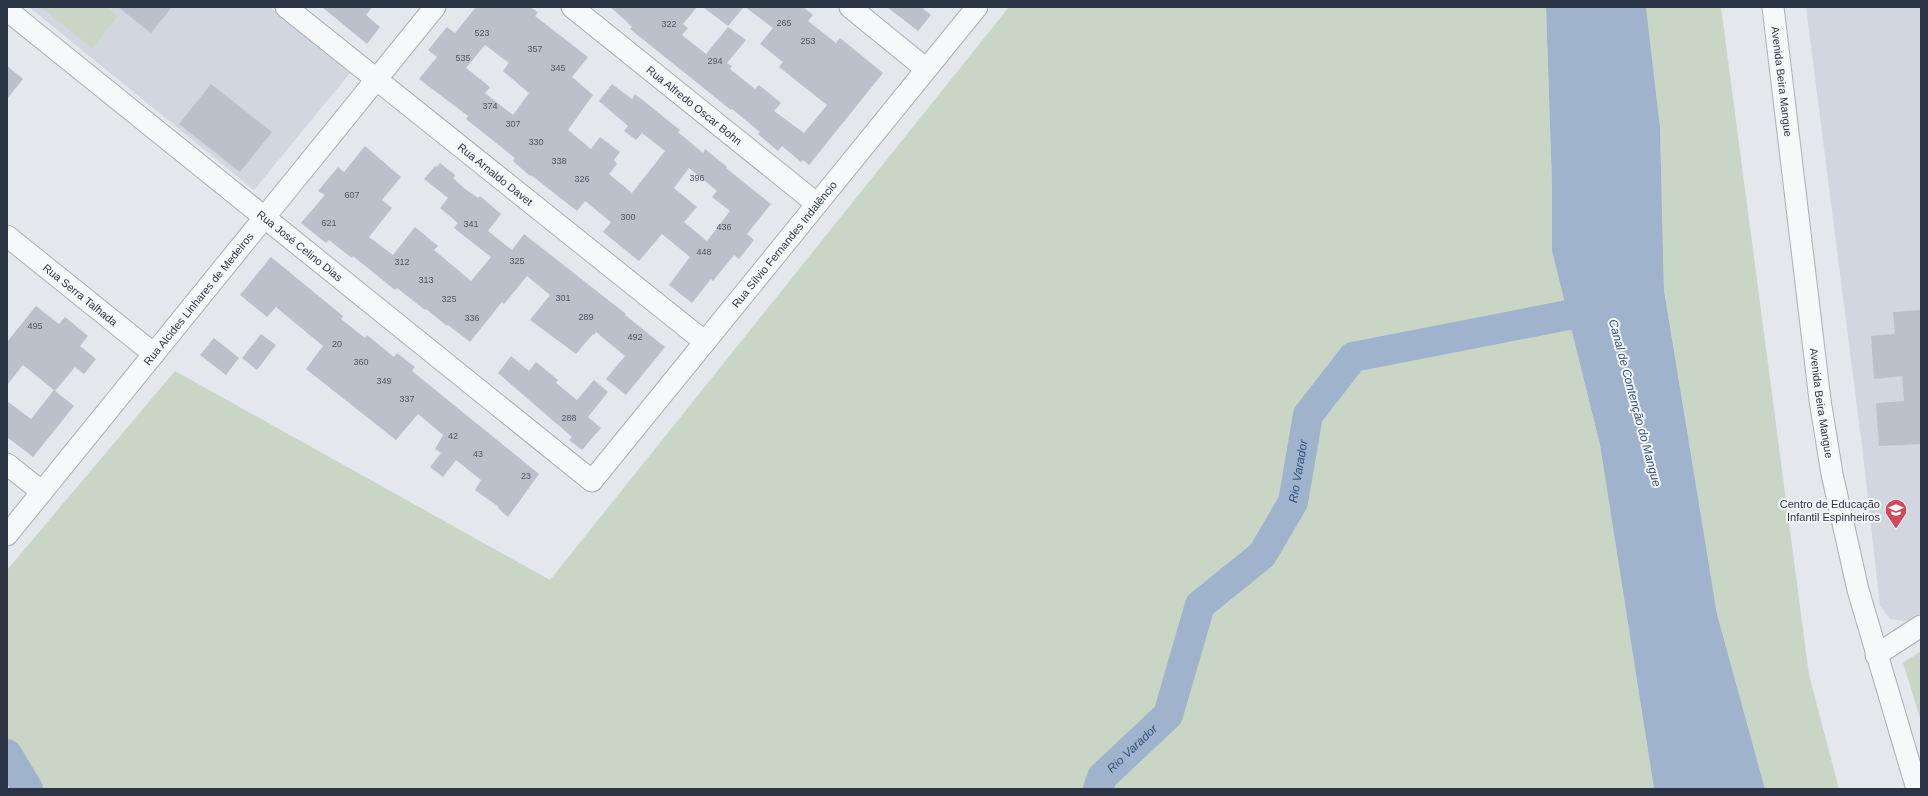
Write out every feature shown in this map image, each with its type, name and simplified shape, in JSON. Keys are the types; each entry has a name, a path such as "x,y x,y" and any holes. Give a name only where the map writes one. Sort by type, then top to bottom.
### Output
{"street":[{"name":"Rua Arnaldo Davet","path":"286,7 705,342"},
{"name":"Rua Alcides Linhares de Medeiros","path":"7,535 435,7"},
{"name":"Rua Alfredo Oscar Bohn","path":"572,7 817,204"},
{"path":"850,7 926,69"},
{"name":"Rua Sílvio Fernandes Indalêncio","path":"592,481 977,7"},
{"name":"Avenida Beira Mangue","path":"1773,7 1820,400 1844,534 1876,655 1917,789"},
{"name":"Rua José Celino Dias","path":"7,10 592,481"},
{"name":"Rua Serra Talhada","path":"7,236 154,354"},
{"path":"7,464 42,492"},
{"path":"1876,655 1921,626"}],"shaded area":[{"path":"29,7 270,7 350,73 254,190"},
{"path":"1806,7 1921,7 1921,615 1906,621 1890,619 1880,606 1863,454"}],"green space":[{"path":"40,7 106,7 118,16 92,48"},
{"path":"1009,7 1546,7 1552,186 1552,251 1600,445 1654,789 7,789 7,570 175,371 550,580"},
{"path":"1646,7 1721,7 1809,675 1839,789 1765,789 1717,614 1664,290 1660,127"},
{"path":"1921,651 1921,721 1903,663"}],"water":[{"name":"Canal de Contenção do Mangue","path":"1546,7 1646,7 1660,127 1664,290 1717,614 1765,789 1654,789 1600,445 1552,251 1552,186"}],"building":[{"path":"118,7 172,7 151,33"},
{"path":"322,7 372,7 366,15 380,27 367,44"},
{"path":"476,7 530,7 538,12 535,16 588,57 572,77 593,95 568,130 591,149 600,137 620,152 614,160 617,164 609,174 632,193 665,151 642,133 636,140 624,131 628,126 599,101 612,84 632,99 635,94 680,130 678,132 703,153 705,149 771,204 747,234 754,240 739,259 734,255 713,281 711,279 692,303 669,285 690,257 662,234 639,261 603,232 611,222 585,201 577,211 531,175 530,176 513,161 515,158 466,119 468,116 419,79 437,57 428,50 447,27 455,33","holes":["485,45 509,63 503,71 529,93 513,115 485,93 490,87 466,68","689,168 717,191 712,197 730,211 707,241 684,222 697,207 674,188"]},
{"path":"610,7 697,7 683,24 688,28 682,35 706,54 728,27 746,40 727,63 732,66 730,69 755,89 759,85 781,103 774,111 804,133 827,105 779,67 783,62 760,44 773,28 745,7 803,7 813,15 808,21 836,43 840,38 883,73 809,165 803,160 801,162 782,146 778,151 758,134 760,132 630,29 632,27"},
{"path":"703,7 744,7 728,26"},
{"path":"887,7 921,7 931,15 918,31"},
{"path":"7,66 23,79 7,99"},
{"path":"211,84 272,132 240,172 179,124"},
{"path":"365,146 401,177 382,200 392,208 369,237 393,255 415,227 438,246 434,250 471,281 491,257 454,228 458,223 440,208 448,198 424,179 435,166 437,167 440,163 455,175 453,178 464,188 478,198 480,196 501,214 488,231 512,250 524,234 626,314 625,315 665,347 626,395 606,379 625,356 596,332 576,354 530,320 550,295 527,276 504,304 502,302 470,342 397,288 395,290 353,256 352,258 329,240 326,243 301,223 325,195 318,191 338,167 344,172"},
{"path":"271,257 343,316 341,319 365,338 367,335 394,357 397,353 415,367 412,371 539,474 508,517 498,508 499,507 475,490 481,480 456,460 443,477 430,467 441,453 435,449 443,435 418,414 396,440 306,369 323,346 276,307 267,317 240,295"},
{"path":"36,306 59,324 65,317 88,336 80,346 96,359 84,374 75,367 55,391 23,365 7,385 7,342"},
{"path":"1921,310 1921,444 1879,446 1876,403 1904,401 1902,376 1874,379 1871,336 1895,334 1893,312"},
{"path":"261,334 276,345 257,370 242,358"},
{"path":"214,338 239,358 226,375 200,355"},
{"path":"511,356 529,371 536,362 558,380 556,383 577,400 594,380 608,392 588,417 601,428 582,450 569,440 572,437 498,373"},
{"path":"54,390 74,406 33,457 7,437 7,401 31,419"}],"waterway":[{"name":"Rio Varador","path":"1098,789 1102,777 1168,715 1200,605 1262,555 1293,502 1308,415 1353,357 1609,307"},
{"path":"7,754 28,789"}],"place":[{"name":"Centro de Educação Infantil Espinheiros","path":"1896,530"}]}
